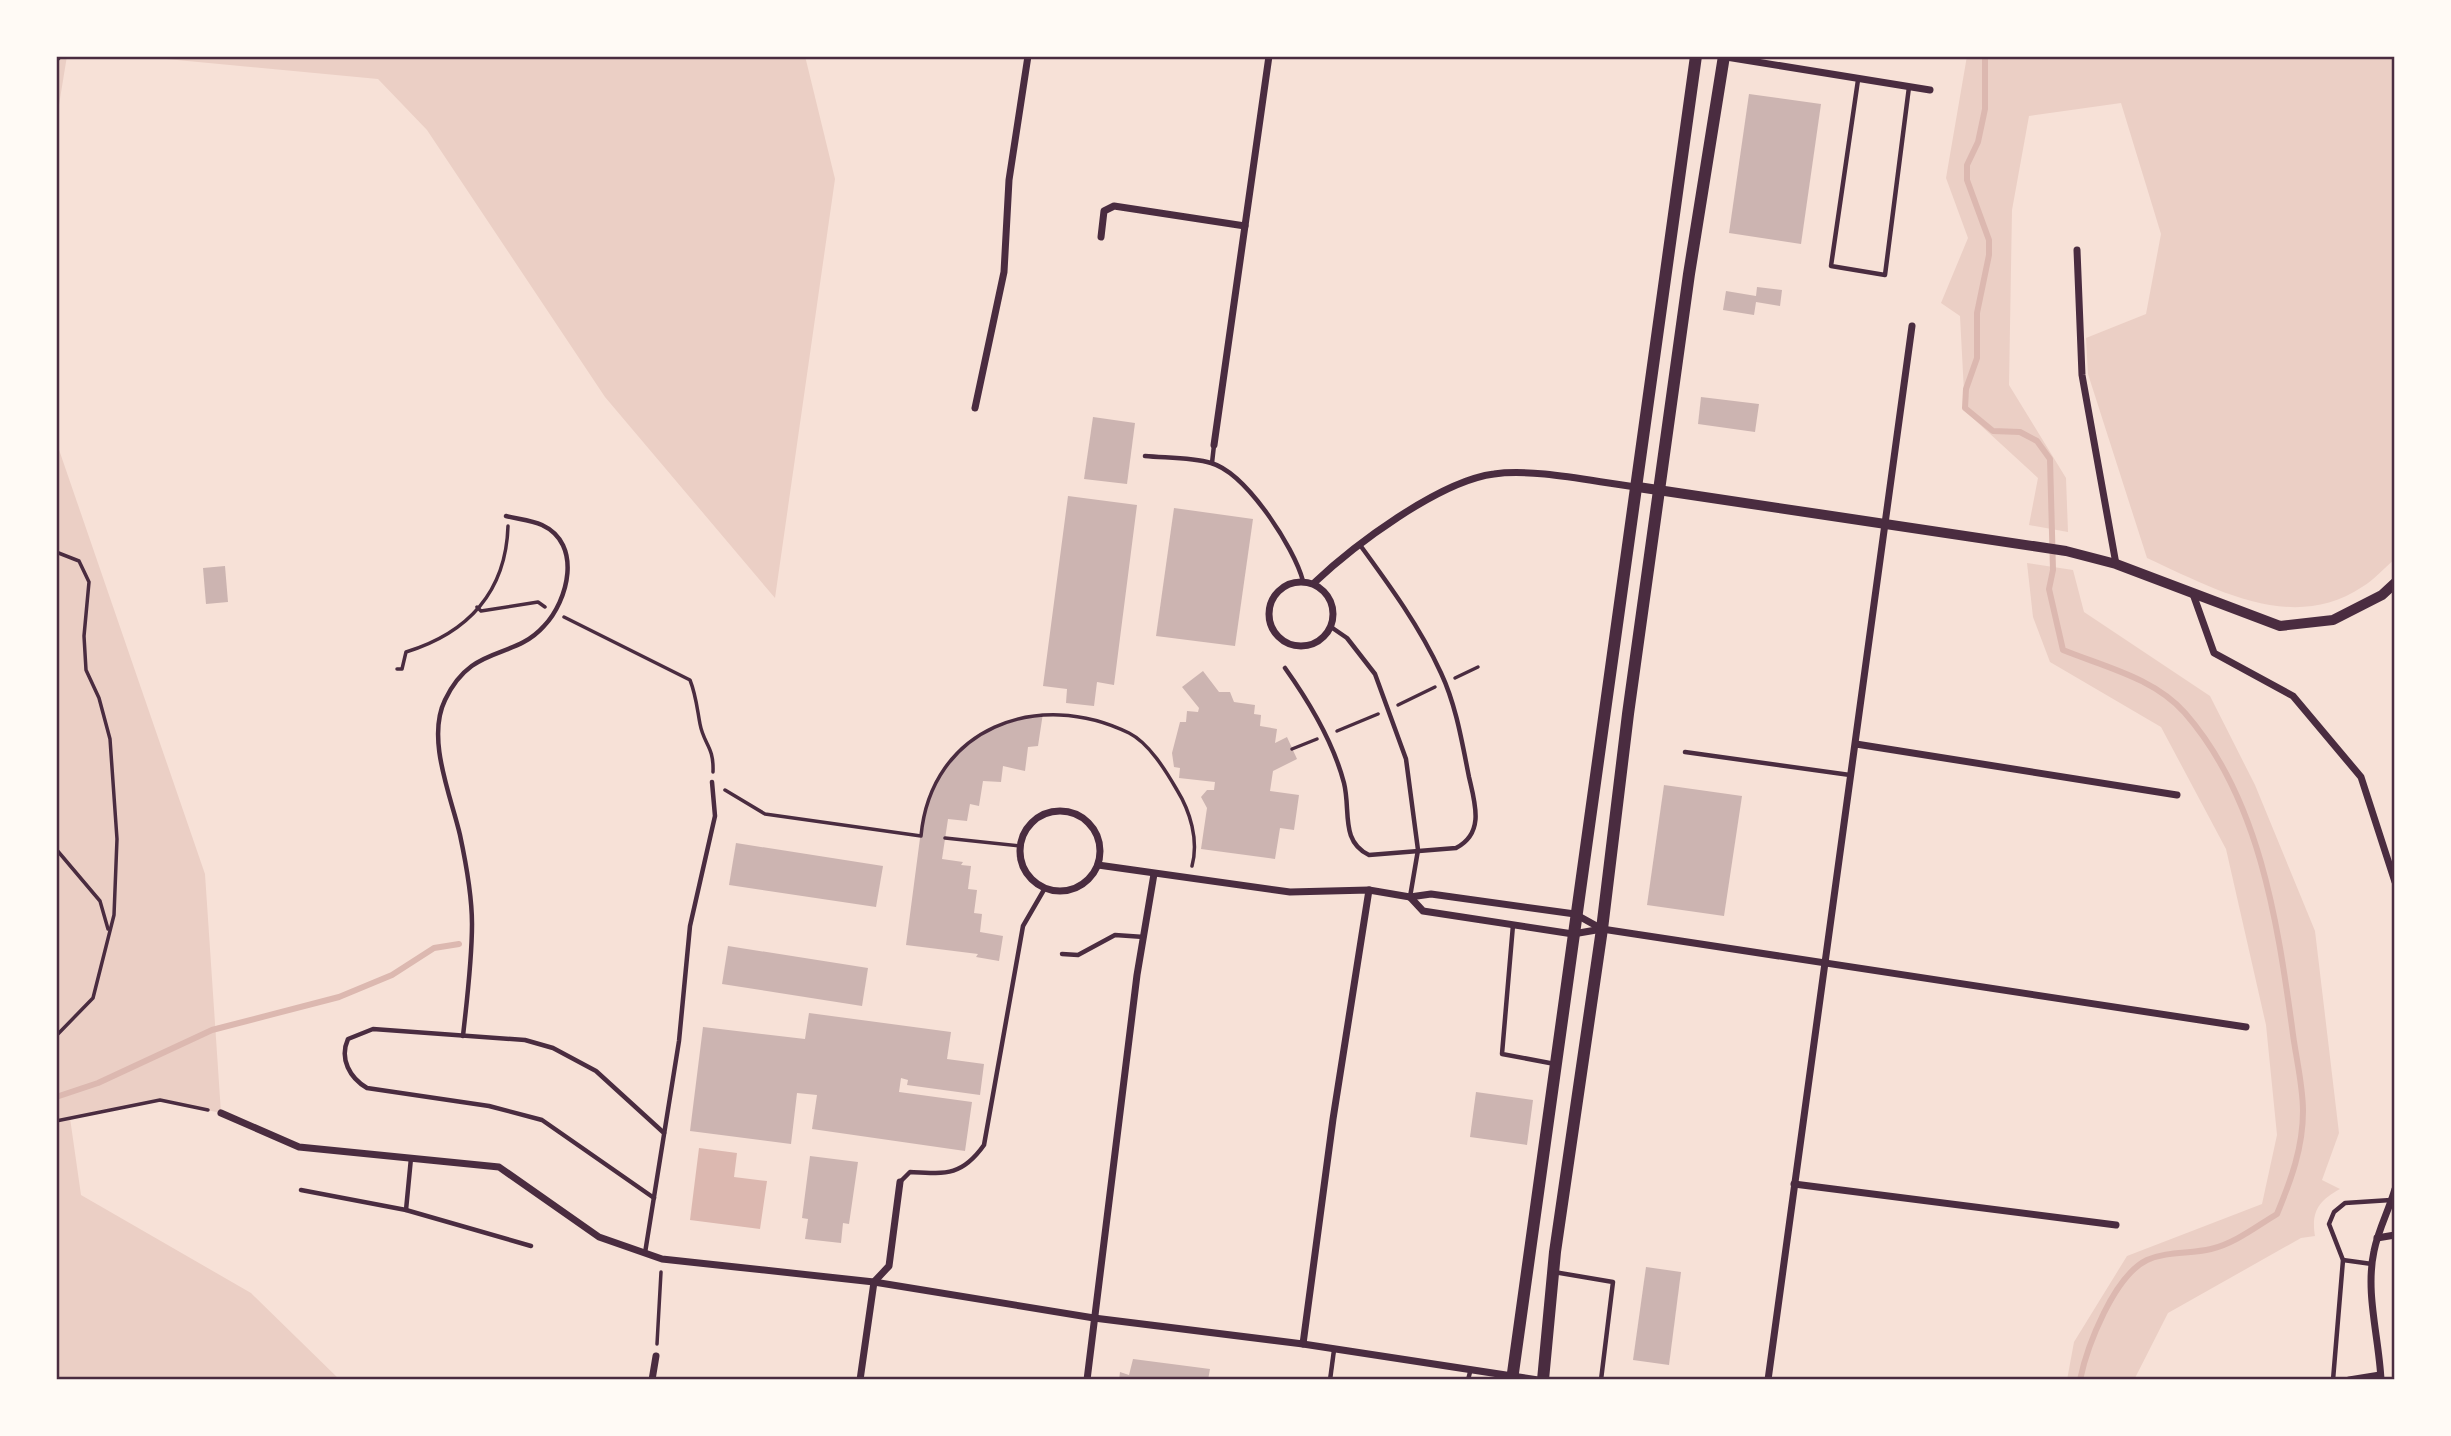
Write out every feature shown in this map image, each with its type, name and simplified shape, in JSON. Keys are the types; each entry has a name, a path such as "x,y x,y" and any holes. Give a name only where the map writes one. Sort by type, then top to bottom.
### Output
{"main road":[{"path":"1512,1379 1696,56"},
{"path":"1540,1380 1602,929 1628,714 1723,56"}],"street":[{"path":"975,408 1004,272 1009,180 1028,56"},
{"path":"1214,445 1269,56"},
{"path":"1723,56 1930,90"},
{"path":"1101,237 1104,211 1114,206 1245,226"},
{"path":"2077,250 2081,375 2116,564"},
{"path":"1768,1380 1912,326"},
{"path":"1314,583 1360,545 1422,503 1468,480 1494,474 1638,487 2066,551 2116,564 2280,626 2333,620 2382,595 2395,583"},
{"path":"1292,582 1314,583 1329,597 1334,617 1331,627 1316,643 1295,646 1276,635 1268,615 1274,594 1292,582"},
{"path":"2193,594 2214,653 2293,696 2361,777 2395,882"},
{"path":"1856,744 2176,795"},
{"path":"1066,812 1086,821 1094,830 1100,853 1098,865 1093,875 1078,887 1058,891 1045,888 1027,873 1022,863 1021,846 1026,830 1045,814 1066,812"},
{"path":"1098,865 1290,892 1369,890 1410,897 1432,894 1575,914 1602,929"},
{"path":"1087,1380 1137,975 1154,874"},
{"path":"1303,1344 1333,1119 1369,890"},
{"path":"1410,897 1423,911 1513,925 1573,934 1602,929 2246,1027"},
{"path":"1513,925 1515,906"},
{"path":"221,1113 299,1147 499,1167 599,1237 662,1259 874,1282 1094,1318 1303,1344 1469,1376 1540,1380"},
{"path":"860,1380 874,1282 889,1266 900,1182"},
{"path":"1794,1184 2116,1225"},
{"path":"2349,1380 2380,1378 2371,1296 2372,1264 2377,1238 2395,1189"},
{"path":"2377,1238 2395,1235"},
{"path":"652,1380 656,1356"}],"lane":[{"path":"1858,80 1831,266 1885,275 1909,87"},
{"path":"1212,463 1214,445"},
{"path":"1145,456 1212,463 1235,477 1297,560 1303,581"},
{"path":"463,1036 472,924 460,836 438,750 443,702 462,674 479,659 530,637 544,627 566,590 566,556 559,540 543,525 507,516"},
{"path":"1285,668 1322,725 1344,784 1348,832 1357,849 1369,855 1456,848 1469,841 1475,828 1477,813 1461,733 1442,674 1410,617 1360,545"},
{"path":"1331,627 1347,638 1375,674 1406,759 1418,850 1410,897"},
{"path":"1685,752 1851,775"},
{"path":"645,1254 679,1041 690,926 715,816 712,782"},
{"path":"900,1182 910,1171 956,1172 972,1162 985,1145 1023,926 1045,888"},
{"path":"1513,925 1502,1054 1556,1064"},
{"path":"1062,954 1078,955 1115,935 1145,937"},
{"path":"654,1198 542,1120 489,1106 367,1088 354,1080 344,1059 348,1040 373,1029 525,1040 553,1048 596,1070 664,1133"},
{"path":"406,1210 411,1158"},
{"path":"301,1190 406,1210 531,1246"},
{"path":"2333,1380 2343,1260 2329,1224 2334,1212 2345,1203 2392,1200"},
{"path":"2343,1260 2372,1264"},
{"path":"1553,1272 1612,1282 1601,1380"},
{"path":"1330,1380 1334,1349"}],"path":[{"path":"56,61 61,56"},
{"path":"397,669 402,668 406,652 433,644 453,632 478,608 495,583 503,564 507,516"},
{"path":"56,552 79,561 89,582 84,636 86,670 99,698 110,739 117,839 114,915 93,998 56,1036"},
{"path":"478,608 481,611 538,602 690,680 697,696 700,726 713,752 712,782 765,814 921,836 935,781 963,747 995,727 1043,713 1072,716 1129,733 1165,769 1190,811 1194,859 1189,879"},
{"path":"945,838 1021,846"},
{"path":"56,849 100,901 109,931"},
{"path":"56,1121 160,1100 221,1113"},
{"path":"656,1356 662,1259"}],"shaded area":[{"path":"56,56 67,56 56,123"},
{"path":"135,56 805,56 835,179 775,598 605,397 427,130 378,79"},
{"path":"1967,56 2395,56 2395,559 2371,581 2335,600 2308,607 2281,606 2226,593 2147,558 2088,374 2086,338 2146,314 2161,234 2121,103 2029,116 2012,210 2009,385 2066,478 2068,532 2029,525 2038,478 1965,411 1960,316 1941,303 1968,238 1946,178"},
{"path":"56,441 205,874 221,1113 160,1100 70,1118 81,1195 251,1293 340,1380 56,1380"},
{"path":"2027,563 2073,570 2084,612 2210,696 2255,785 2315,931 2339,1133 2322,1180 2340,1189 2326,1198 2318,1208 2314,1220 2315,1236 2301,1238 2168,1313 2134,1380 2067,1380 2074,1342 2127,1256 2262,1204 2277,1135 2266,1025 2226,849 2161,727 2050,662 2033,617"},
{"path":"699,1148 737,1153 734,1177 767,1181 760,1229 690,1220"}],"building":[{"path":"1749,94 1821,104 1801,244 1729,233"},
{"path":"1757,287 1782,290 1780,306 1756,302 1754,315 1723,310 1726,291 1756,296"},
{"path":"1701,397 1759,404 1755,432 1698,424"},
{"path":"1093,417 1135,423 1127,484 1084,479"},
{"path":"1068,496 1137,505 1114,685 1097,682 1094,706 1066,703 1067,689 1043,686"},
{"path":"1174,508 1253,519 1235,646 1156,636"},
{"path":"225,566 228,602 206,604 203,568"},
{"path":"1203,671 1219,692 1230,692 1234,702 1255,705 1254,714 1261,715 1260,726 1277,729 1275,743 1287,737 1297,759 1273,771 1270,791 1299,795 1294,830 1280,828 1275,859 1201,849 1207,808 1201,797 1207,790 1214,790 1215,782 1179,778 1180,768 1174,767 1172,753 1180,722 1186,722 1187,711 1198,712 1199,708 1182,687"},
{"path":"1043,713 1038,746 1028,747 1025,771 1003,766 1001,782 983,781 979,806 970,804 967,821 948,819 942,859 971,866 968,889 977,890 974,913 982,914 980,932 1003,936 999,961 976,957 978,954 906,945 922,823 935,781 963,747 995,727"},
{"path":"1664,785 1742,796 1724,916 1647,905"},
{"path":"736,843 883,866 876,907 729,885"},
{"path":"728,946 868,968 862,1006 722,984"},
{"path":"809,1013 951,1032 947,1059 984,1064 980,1095 907,1085 908,1080 901,1078 899,1092 972,1102 965,1151 812,1129 817,1095 797,1093 791,1144 690,1131 703,1027 805,1039"},
{"path":"1476,1092 1533,1100 1527,1145 1470,1137"},
{"path":"810,1156 858,1162 849,1224 843,1223 841,1243 805,1239 808,1219 802,1218"},
{"path":"1646,1267 1681,1272 1669,1365 1633,1360"},
{"path":"1133,1359 1210,1369 1208,1380 1119,1380 1120,1372 1129,1375"}],"waterway":[{"path":"1985,56 1985,109 1978,142 1967,165 1967,180 1989,240 1989,255 1977,313 1977,358 1966,389 1965,408 1993,431 2020,432 2037,441 2050,459 2053,570 2049,589 2063,650 2144,682 2173,701 2210,746 2231,783 2261,861 2271,903 2303,1101 2298,1151 2277,1214 2220,1247 2155,1257 2135,1268 2113,1296 2104,1313 2080,1380"},
{"path":"56,1097 98,1083 212,1030 339,997 392,975 434,948 459,944"}]}
